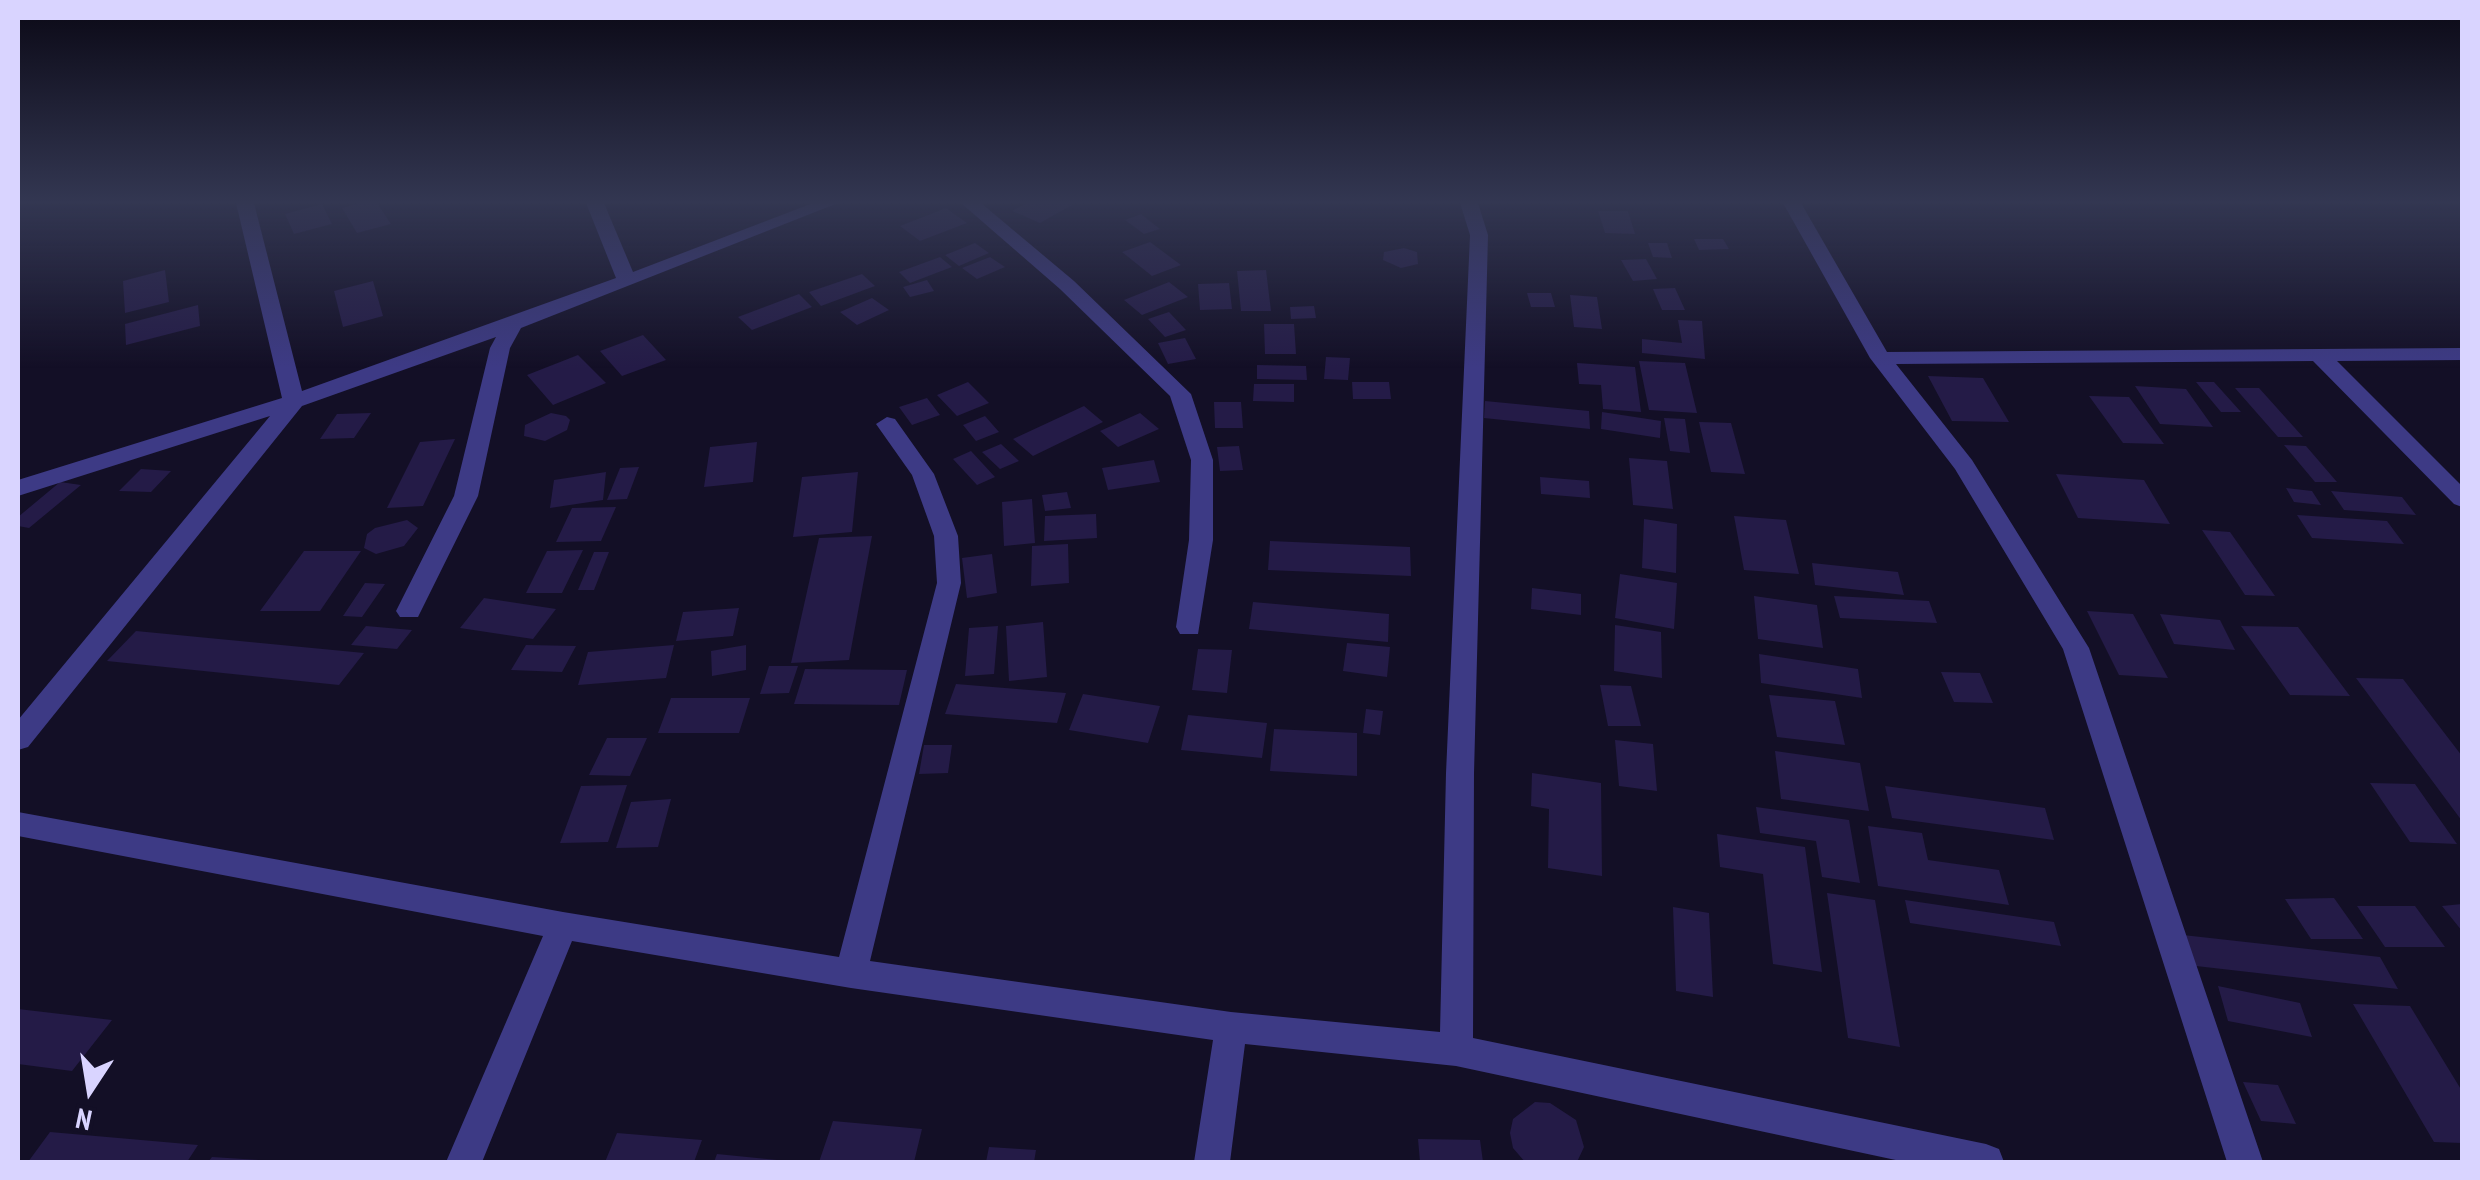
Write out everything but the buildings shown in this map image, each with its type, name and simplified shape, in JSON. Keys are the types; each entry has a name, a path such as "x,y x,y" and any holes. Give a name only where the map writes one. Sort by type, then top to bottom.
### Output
{"street":[{"path":"259,258 294,401"},
{"path":"618,258 627,281"},
{"path":"18,488 294,401 686,258"},
{"path":"1035,258 1180,394 1202,460 1201,540 1189,627"},
{"path":"1456,1050 1460,773 1479,258"},
{"path":"1823,258 1880,358 1964,465 2076,648 2245,1162"},
{"path":"410,611 466,496 500,348 512,324"},
{"path":"1880,358 2462,354"},
{"path":"2318,355 2462,498"},
{"path":"18,739 294,401"},
{"path":"850,972 950,583 946,536 923,474 887,424"},
{"path":"18,824 563,926 850,972 1231,1027 1456,1050 1986,1162"},
{"path":"464,1162 563,926"},
{"path":"1212,1162 1231,1027"}]}
